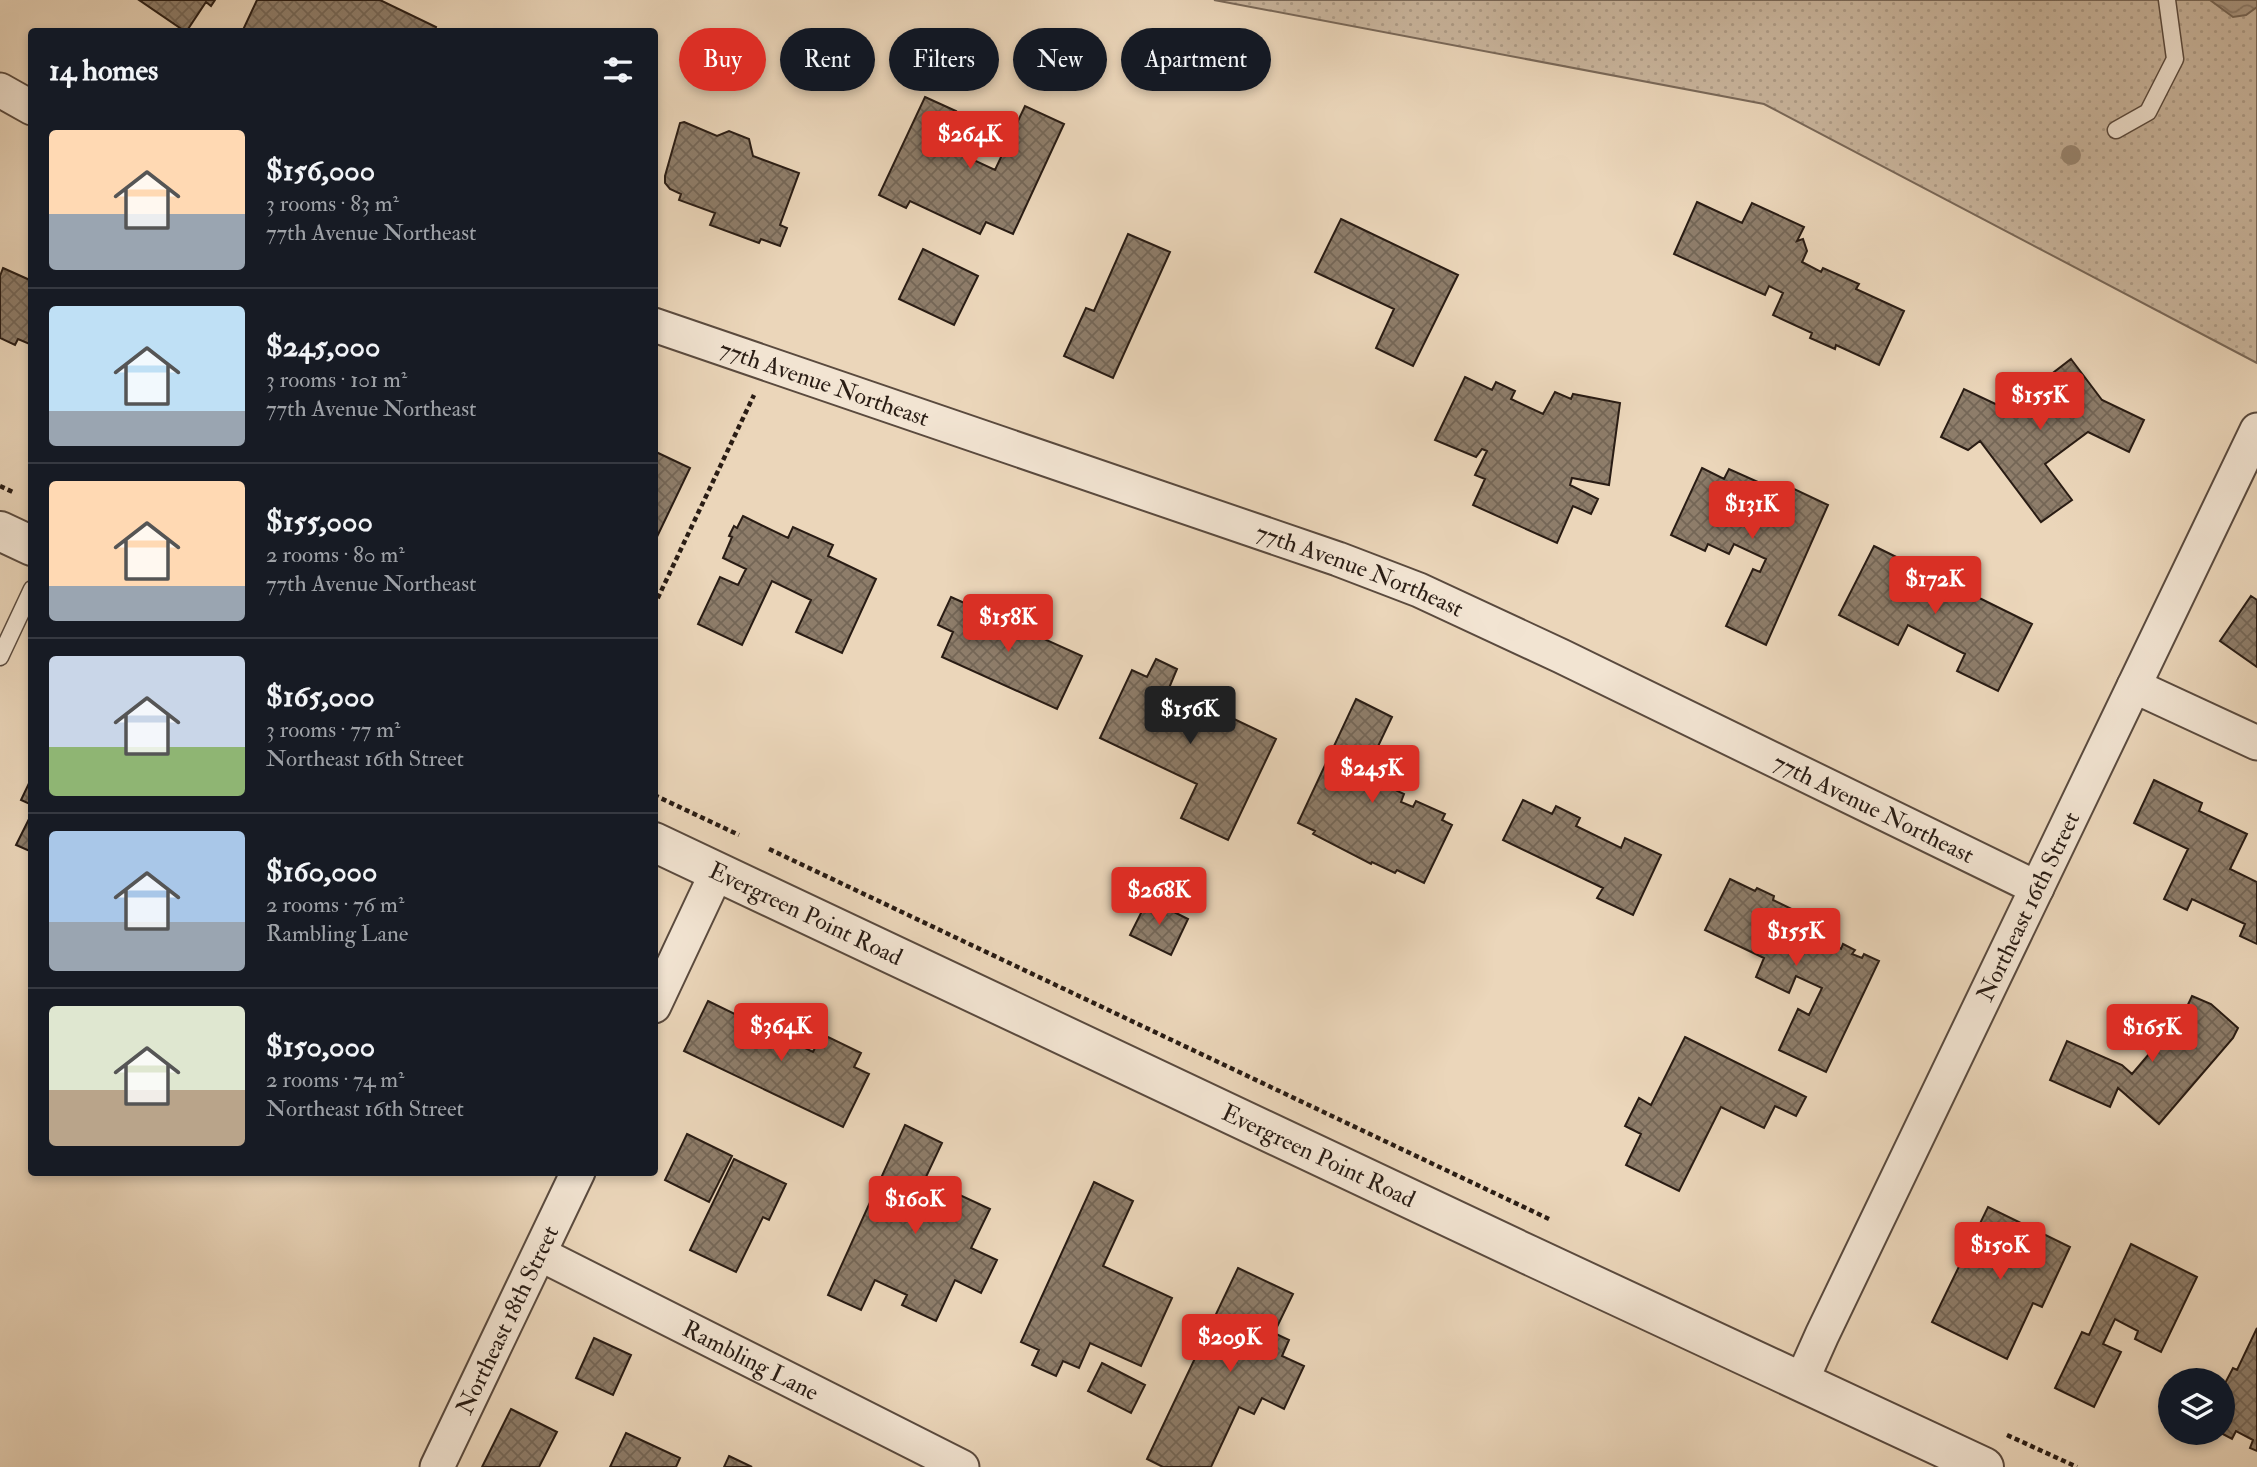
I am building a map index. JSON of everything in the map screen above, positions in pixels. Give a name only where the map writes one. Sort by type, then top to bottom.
[{"type":"street","points":[[0,90],[28,106]]},
{"type":"street","name":"77th Avenue Northeast","points":[[658,326],[1407,585],[1574,662],[2037,888]]},
{"type":"street","name":"Northeast 16th Street","points":[[1801,1382],[2257,430]]},
{"type":"street","points":[[0,531],[28,544]]},
{"type":"street","points":[[2134,686],[2257,743]]},
{"type":"street","name":"Evergreen Point Road","points":[[658,844],[1984,1467]]},
{"type":"street","points":[[658,997],[717,872]]},
{"type":"street","name":"Northeast 18th Street","points":[[437,1467],[576,1176]]},
{"type":"street","name":"Rambling Lane","points":[[540,1254],[962,1467]]},
{"type":"lane","points":[[2116,130],[2148,113],[2175,59],[2167,0]]},
{"type":"lane","points":[[0,657],[28,598]]},
{"type":"path","points":[[658,598],[769,364]]},
{"type":"path","points":[[658,797],[740,835]]},
{"type":"path","points":[[769,849],[1552,1220]]},
{"type":"path","points":[[2003,1433],[2077,1467]]},
{"type":"shaded area","points":[[1214,0],[2257,0],[2257,363],[1764,104]]},
{"type":"water","points":[[2210,0],[2257,0],[2257,7],[2246,15],[2233,17]]},
{"type":"building","points":[[139,0],[215,0],[211,6],[206,2],[189,28],[180,28]]},
{"type":"building","points":[[257,0],[380,0],[436,27],[436,28],[244,28]]},
{"type":"building","points":[[925,97],[956,111],[941,145],[995,170],[1025,106],[1064,124],[1013,234],[986,222],[980,234],[910,201],[906,208],[879,195]]},
{"type":"building","points":[[684,122],[717,136],[729,131],[749,139],[753,156],[799,173],[780,225],[787,228],[780,246],[761,239],[759,243],[710,225],[715,213],[679,200],[681,194],[670,189],[665,183],[680,123]]},
{"type":"building","points":[[1697,202],[1742,223],[1752,203],[1804,227],[1797,241],[1803,239],[1807,251],[1802,262],[1821,272],[1823,268],[1859,284],[1856,289],[1904,311],[1879,365],[1836,345],[1835,349],[1810,338],[1812,333],[1773,315],[1783,293],[1769,286],[1765,295],[1674,254]]},
{"type":"building","points":[[1341,219],[1458,275],[1413,366],[1376,348],[1394,309],[1315,272]]},
{"type":"building","points":[[1128,234],[1170,252],[1113,378],[1064,356],[1086,308],[1094,311]]},
{"type":"building","points":[[923,249],[978,276],[954,325],[899,299]]},
{"type":"building","points":[[3,268],[28,279],[28,343],[18,339],[15,345],[0,338],[0,276]]},
{"type":"building","points":[[2071,359],[2102,400],[2144,420],[2129,452],[2088,432],[2045,464],[2072,500],[2041,522],[1980,441],[1968,450],[1941,437],[1964,389],[2006,409]]},
{"type":"building","points":[[1465,377],[1492,390],[1496,382],[1515,391],[1511,399],[1543,414],[1555,392],[1571,399],[1573,394],[1620,403],[1609,485],[1572,478],[1570,485],[1598,499],[1591,514],[1573,506],[1557,543],[1473,505],[1485,479],[1475,475],[1487,451],[1482,449],[1476,457],[1435,440]]},
{"type":"building","points":[[658,453],[690,468],[658,535]]},
{"type":"building","points":[[1702,468],[1724,479],[1729,469],[1758,482],[1751,496],[1780,509],[1790,487],[1828,505],[1766,645],[1726,626],[1753,569],[1760,572],[1766,559],[1734,544],[1729,554],[1708,544],[1705,551],[1671,535]]},
{"type":"building","points":[[743,516],[788,538],[793,527],[833,545],[828,556],[876,579],[842,653],[796,632],[811,600],[772,581],[742,645],[698,624],[720,577],[738,585],[746,569],[723,558],[732,537],[729,536]]},
{"type":"building","points":[[1874,546],[2032,624],[1998,691],[1957,671],[1965,654],[1908,625],[1898,645],[1839,615]]},
{"type":"building","points":[[2251,596],[2257,600],[2257,667],[2220,641]]},
{"type":"building","points":[[951,597],[1082,656],[1057,709],[942,657],[953,632],[938,625]]},
{"type":"building","points":[[1156,659],[1177,669],[1169,688],[1276,739],[1228,840],[1181,818],[1197,784],[1100,738],[1132,670],[1147,677]]},
{"type":"building","points":[[1356,699],[1392,717],[1361,782],[1371,786],[1374,780],[1404,794],[1401,802],[1413,807],[1416,801],[1445,814],[1442,820],[1452,825],[1424,883],[1397,870],[1395,873],[1372,862],[1371,864],[1313,834],[1315,831],[1298,823]]},
{"type":"building","points":[[2154,780],[2202,803],[2199,811],[2247,834],[2230,869],[2257,882],[2257,944],[2240,936],[2245,924],[2192,899],[2187,910],[2164,899],[2188,849],[2134,823]]},
{"type":"building","points":[[28,785],[28,803],[21,800]]},
{"type":"building","points":[[1523,800],[1552,814],[1556,806],[1580,818],[1576,826],[1621,848],[1625,838],[1661,855],[1633,915],[1597,898],[1603,888],[1503,840]]},
{"type":"building","points":[[28,821],[28,850],[16,845]]},
{"type":"building","points":[[1730,879],[1755,891],[1757,888],[1774,896],[1773,900],[1808,917],[1802,930],[1841,949],[1843,944],[1855,950],[1852,954],[1862,958],[1864,954],[1879,961],[1826,1072],[1779,1050],[1798,1009],[1809,1015],[1822,988],[1796,976],[1789,993],[1756,977],[1764,958],[1705,930]]},
{"type":"building","points":[[1148,899],[1188,919],[1171,955],[1130,935]]},
{"type":"building","points":[[2192,996],[2211,1004],[2238,1028],[2233,1038],[2159,1124],[2118,1088],[2110,1107],[2050,1080],[2067,1041],[2122,1065],[2132,1074],[2184,1013]]},
{"type":"building","points":[[708,1001],[813,1052],[822,1034],[861,1053],[854,1067],[869,1074],[843,1127],[684,1051]]},
{"type":"building","points":[[1685,1037],[1806,1097],[1796,1116],[1775,1106],[1764,1128],[1721,1107],[1679,1191],[1626,1165],[1641,1134],[1625,1126],[1639,1098],[1651,1105]]},
{"type":"building","points":[[905,1125],[942,1143],[925,1179],[990,1209],[971,1248],[997,1260],[981,1293],[955,1280],[936,1321],[902,1305],[907,1295],[875,1280],[861,1310],[828,1295]]},
{"type":"building","points":[[687,1134],[732,1156],[709,1202],[665,1180]]},
{"type":"building","points":[[734,1159],[786,1184],[769,1220],[763,1217],[736,1272],[690,1250]]},
{"type":"building","points":[[1094,1182],[1133,1201],[1103,1266],[1172,1298],[1141,1366],[1090,1343],[1079,1368],[1063,1361],[1056,1376],[1032,1365],[1039,1350],[1021,1342]]},
{"type":"building","points":[[1988,1207],[2070,1247],[2042,1307],[2033,1303],[2007,1359],[1932,1322]]},
{"type":"building","points":[[2131,1244],[2197,1277],[2161,1352],[2135,1339],[2138,1331],[2115,1319],[2103,1344],[2121,1352],[2094,1407],[2055,1388],[2082,1332],[2089,1335]]},
{"type":"building","points":[[1238,1268],[1293,1294],[1274,1333],[1289,1340],[1282,1356],[1304,1366],[1284,1409],[1262,1398],[1254,1414],[1239,1407],[1211,1467],[1163,1467],[1147,1459]]},
{"type":"building","points":[[2257,1328],[2257,1451],[2250,1448],[2253,1440],[2236,1431],[2235,1433],[2235,1369],[2237,1370]]},
{"type":"building","points":[[594,1338],[631,1355],[613,1395],[576,1378]]},
{"type":"building","points":[[1102,1363],[1145,1385],[1131,1413],[1088,1391]]},
{"type":"building","points":[[511,1409],[557,1432],[539,1467],[482,1467]]},
{"type":"building","points":[[626,1433],[680,1458],[676,1467],[610,1467]]},
{"type":"building","points":[[729,1456],[752,1467],[724,1467]]}]
